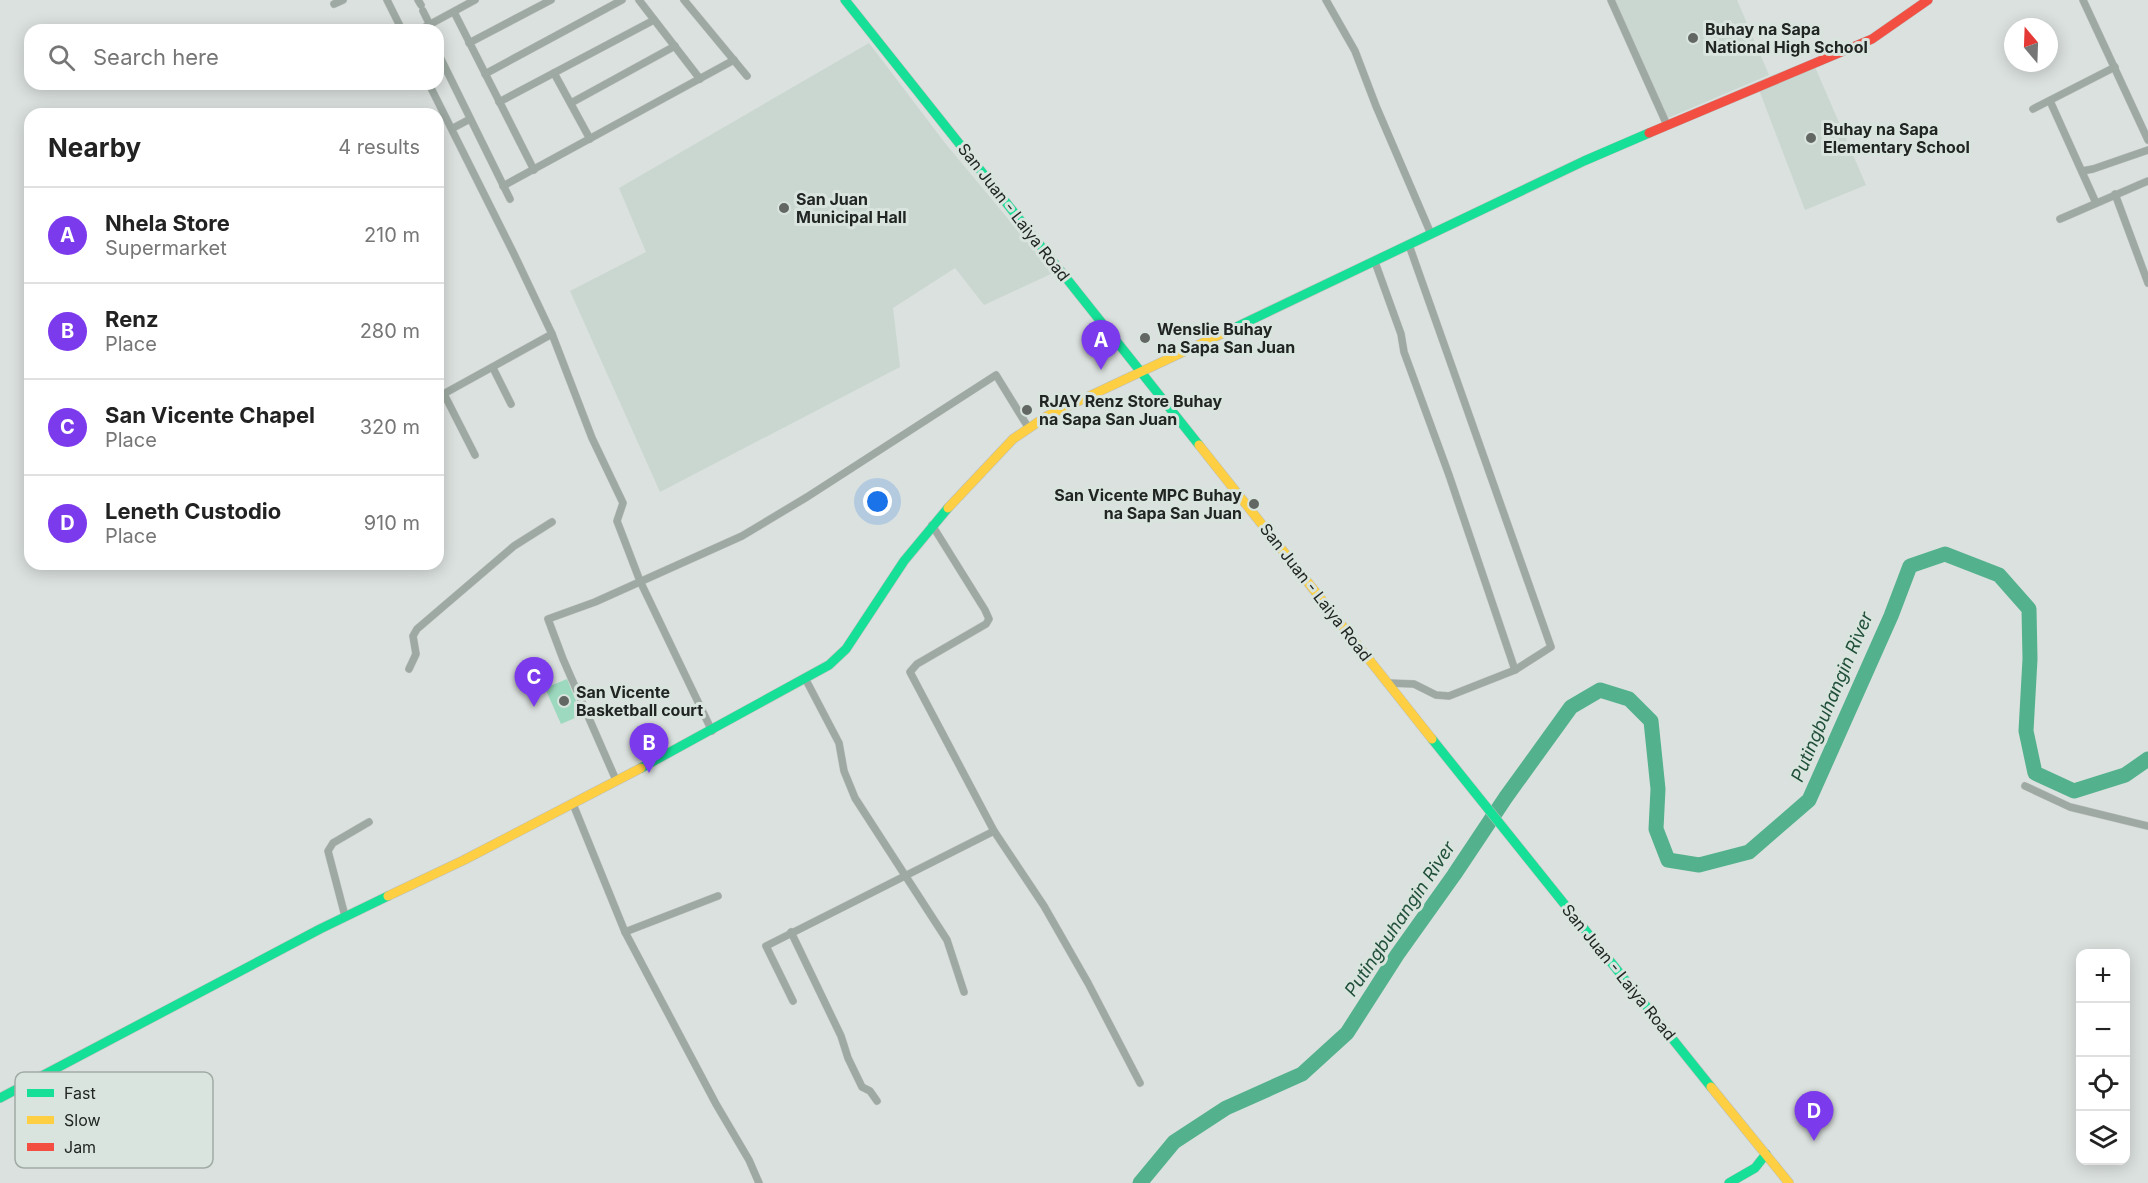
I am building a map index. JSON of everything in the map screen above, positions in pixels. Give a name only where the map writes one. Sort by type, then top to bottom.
[{"type":"street","points":[[334,4],[343,0]]},
{"type":"street","points":[[387,0],[399,24]]},
{"type":"street","points":[[434,24],[475,0]]},
{"type":"street","points":[[469,43],[551,0]]},
{"type":"street","points":[[485,74],[622,0]]},
{"type":"street","points":[[639,0],[700,79]]},
{"type":"street","points":[[684,0],[747,76]]},
{"type":"street","name":"San Juan - Laiya Road","points":[[845,0],[1629,987],[1789,1183]]},
{"type":"street","points":[[1326,0],[1355,51],[1431,234]]},
{"type":"street","points":[[1611,0],[1667,125]]},
{"type":"street","points":[[49,1072],[345,916],[464,860],[573,804],[806,680],[829,665],[846,649],[904,561],[932,525],[999,453],[1028,427],[1047,416],[1584,161],[1872,39],[1928,0]]},
{"type":"street","points":[[2082,0],[2148,140]]},
{"type":"street","points":[[421,6],[427,24]]},
{"type":"street","points":[[454,12],[534,170]]},
{"type":"street","points":[[500,102],[654,20]]},
{"type":"street","points":[[571,103],[675,46]]},
{"type":"street","points":[[503,186],[734,60]]},
{"type":"street","points":[[444,65],[510,200]]},
{"type":"street","points":[[2032,109],[2115,67]]},
{"type":"street","points":[[554,73],[590,139]]},
{"type":"street","points":[[432,90],[441,108]]},
{"type":"street","points":[[2049,101],[2096,203]]},
{"type":"street","points":[[444,114],[552,334],[592,438],[623,503],[617,521],[640,581],[712,731]]},
{"type":"street","points":[[455,127],[470,119]]},
{"type":"street","points":[[2082,171],[2093,170],[2148,150]]},
{"type":"street","points":[[2060,219],[2148,181]]},
{"type":"street","points":[[2115,194],[2148,283]]},
{"type":"street","points":[[1388,683],[1414,684],[1436,695],[1449,696],[1515,670],[1551,647],[1409,245]]},
{"type":"street","points":[[1375,262],[1515,670]]},
{"type":"street","points":[[444,393],[552,334]]},
{"type":"street","points":[[493,368],[511,404]]},
{"type":"street","points":[[616,780],[548,619],[595,602],[742,536],[807,497],[996,375],[1028,427]]},
{"type":"street","points":[[444,400],[475,455]]},
{"type":"street","points":[[409,669],[416,654],[413,636],[417,629],[514,546],[552,522]]},
{"type":"street","points":[[932,525],[989,619],[986,624],[917,664],[910,672],[994,831],[1044,906],[1088,983],[1140,1083]]},
{"type":"street","points":[[806,680],[839,743],[843,771],[855,798],[947,940],[964,992]]},
{"type":"street","points":[[2025,786],[2070,807],[2148,826]]},
{"type":"street","points":[[573,804],[625,932],[716,1104],[749,1160],[759,1183]]},
{"type":"street","points":[[345,916],[328,851],[333,843],[369,822]]},
{"type":"street","points":[[793,1000],[766,945],[994,831]]},
{"type":"street","points":[[625,932],[718,896]]},
{"type":"street","points":[[791,932],[841,1036],[848,1058],[862,1087],[870,1091],[877,1101]]},
{"type":"street","points":[[0,1098],[15,1090]]},
{"type":"street","points":[[1729,1183],[1755,1168],[1766,1154]]},
{"type":"shaded area","name":"Buhay na Sapa National High School","points":[[1615,0],[1737,0],[1769,75],[1668,118]]},
{"type":"shaded area","points":[[869,43],[945,143],[1053,273],[984,305],[955,268],[893,308],[900,367],[660,492],[570,291],[646,252],[619,188]]},
{"type":"shaded area","name":"Buhay na Sapa Elementary School","points":[[1815,67],[1866,185],[1805,210],[1759,90]]},
{"type":"green space","name":"San Vicente Basketball court","points":[[567,679],[582,715],[561,724],[545,688]]},
{"type":"waterway","name":"Putingbuhangin River","points":[[1140,1183],[1174,1142],[1226,1108],[1302,1074],[1347,1033],[1397,955],[1571,707],[1600,690],[1629,699],[1651,721],[1658,789],[1656,829],[1668,860],[1699,865],[1749,852],[1809,800],[1891,616],[1910,566],[1945,554],[1999,575],[2029,609],[2030,659],[2026,731],[2035,773],[2074,791],[2125,775],[2148,759]]},
{"type":"traffic: fast","points":[[845,0],[1199,445]]},
{"type":"traffic: fast","points":[[1232,329],[1584,161],[1649,133]]},
{"type":"traffic: fast","points":[[641,768],[829,665],[846,649],[904,561],[948,508]]},
{"type":"traffic: fast","points":[[1432,739],[1711,1087]]},
{"type":"traffic: fast","points":[[49,1072],[320,929],[388,896]]},
{"type":"traffic: fast","points":[[0,1098],[15,1090]]},
{"type":"traffic: fast","points":[[1729,1183],[1755,1168],[1766,1154]]},
{"type":"traffic: slow","points":[[948,508],[1013,439],[1047,416],[1232,329]]},
{"type":"traffic: slow","points":[[1199,445],[1432,739]]},
{"type":"traffic: slow","points":[[388,896],[464,860],[641,768]]},
{"type":"traffic: slow","points":[[1711,1087],[1789,1183]]},
{"type":"traffic: jam","points":[[1649,133],[1872,39],[1928,0]]},
{"type":"place","name":"Buhay na Sapa National High School","points":[[1693,38]]},
{"type":"place","name":"Buhay na Sapa Elementary School","points":[[1811,138]]},
{"type":"place","name":"San Juan Municipal Hall","points":[[784,208]]},
{"type":"place","name":"Wenslie Buhay na Sapa San Juan","points":[[1145,338]]},
{"type":"place","name":"Nhela Store","points":[[1101,370]]},
{"type":"place","name":"RJAY Renz Store Buhay na Sapa San Juan","points":[[1027,410]]},
{"type":"place","name":"San Vicente MPC Buhay na Sapa San Juan","points":[[1254,504]]},
{"type":"place","name":"San Vicente Basketball court","points":[[564,701]]},
{"type":"place","name":"San Vicente Chapel","points":[[534,707]]},
{"type":"place","name":"Renz","points":[[649,773]]},
{"type":"place","name":"Leneth Custodio","points":[[1814,1141]]}]
